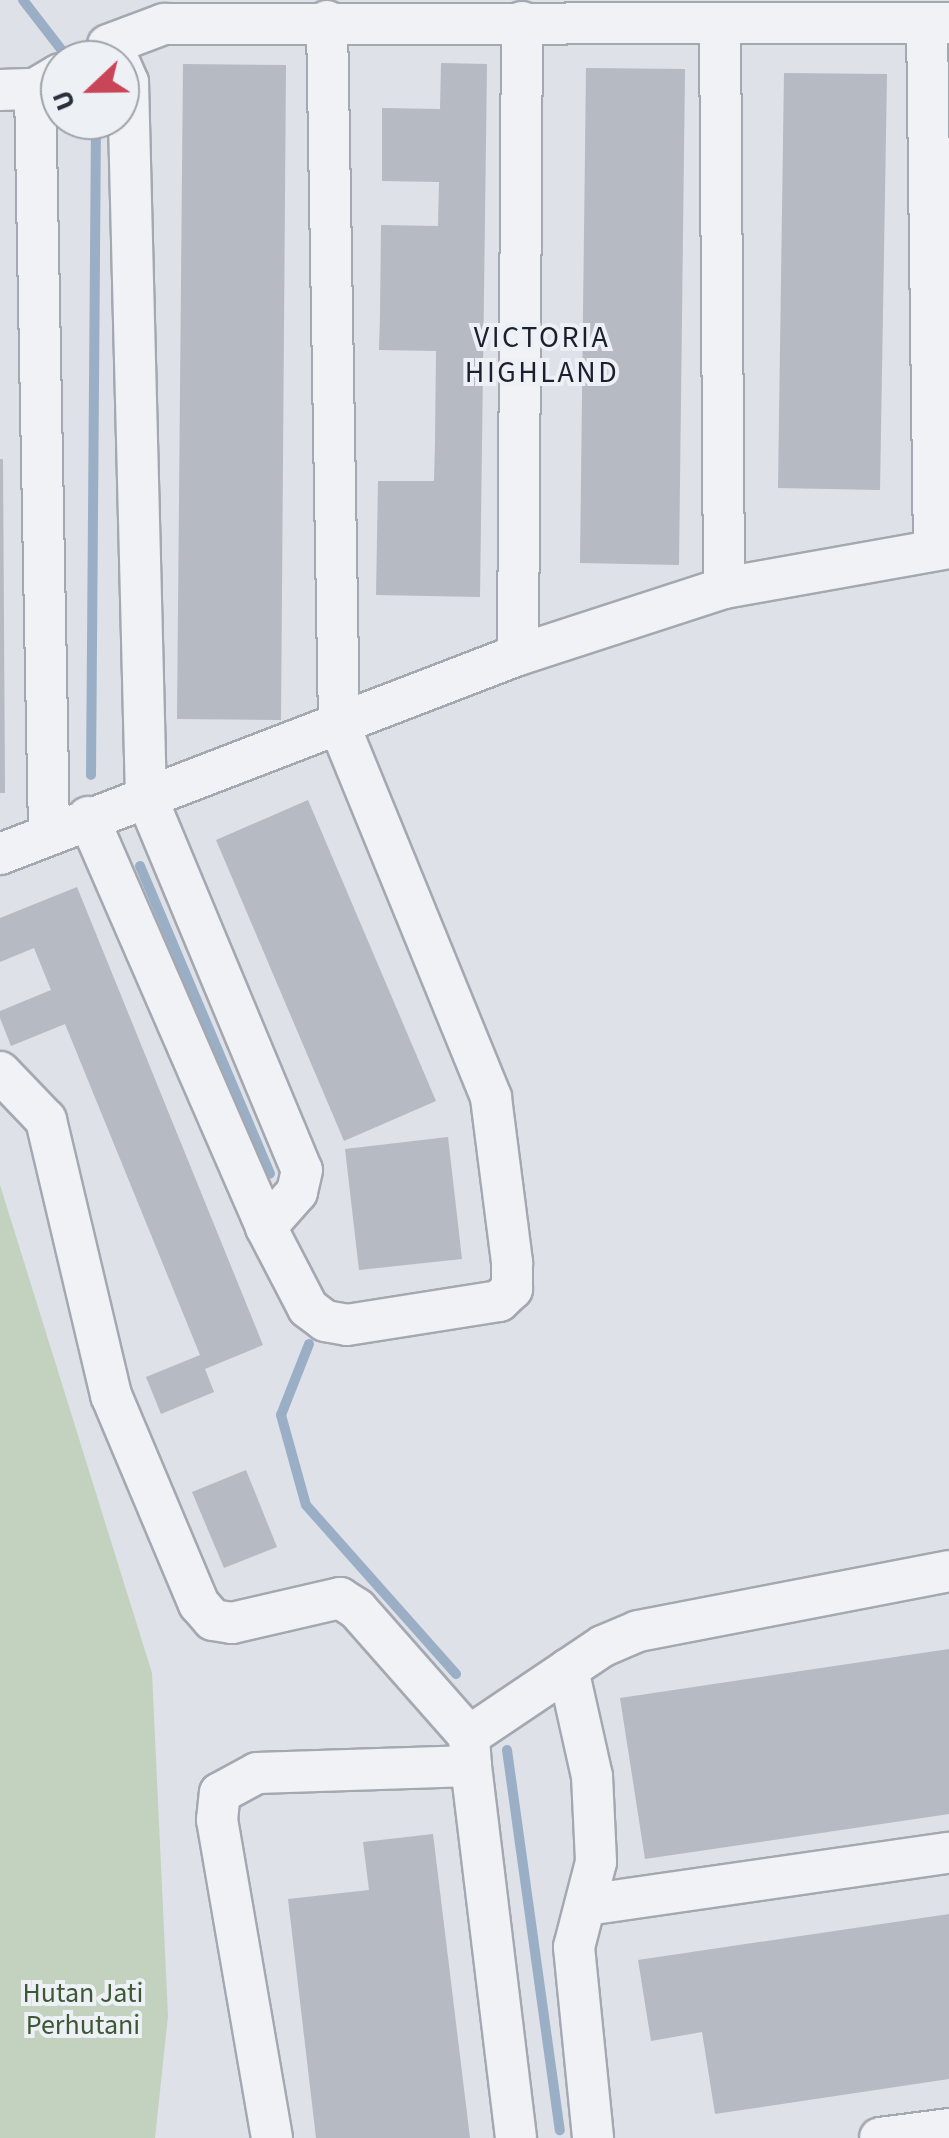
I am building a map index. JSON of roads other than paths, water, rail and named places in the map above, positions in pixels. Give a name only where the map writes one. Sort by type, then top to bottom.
[{"type":"street","points":[[88,818],[266,1227],[308,1308],[325,1322],[347,1325],[499,1300],[512,1289],[491,1097],[339,724],[328,21]]},
{"type":"street","points":[[518,655],[522,22]]},
{"type":"street","points":[[720,22],[724,588]]},
{"type":"street","points":[[0,854],[48,832],[518,655],[724,588],[942,549],[938,23],[164,24],[136,40]]},
{"type":"street","points":[[32,84],[48,832]]},
{"type":"street","points":[[129,140],[146,796],[298,1157],[296,1192],[266,1227]]},
{"type":"street","points":[[0,1072],[46,1120],[112,1395],[200,1604],[212,1620],[232,1623],[340,1598],[357,1609],[470,1751],[516,2138]]},
{"type":"street","points":[[272,2138],[217,1820],[220,1793],[257,1773],[470,1751],[568,1669],[603,1646],[668,1620],[949,1572]]},
{"type":"street","points":[[568,1669],[592,1776],[596,1862],[574,1965],[594,2138]]},
{"type":"street","points":[[586,1905],[949,1853]]},
{"type":"street","points":[[880,2138],[949,2128]]},
{"type":"waterway","points":[[23,0],[54,40]]},
{"type":"waterway","points":[[91,775],[96,140]]},
{"type":"waterway","points":[[140,866],[270,1174]]},
{"type":"waterway","points":[[309,1344],[281,1415],[306,1505],[456,1674]]},
{"type":"waterway","points":[[507,1750],[560,2130]]},
{"type":"district","name":"VICTORIA HIGHLAND","points":[[542,355]]},
{"type":"park label","name":"Hutan Jati Perhutani","points":[[83,2009]]}]
